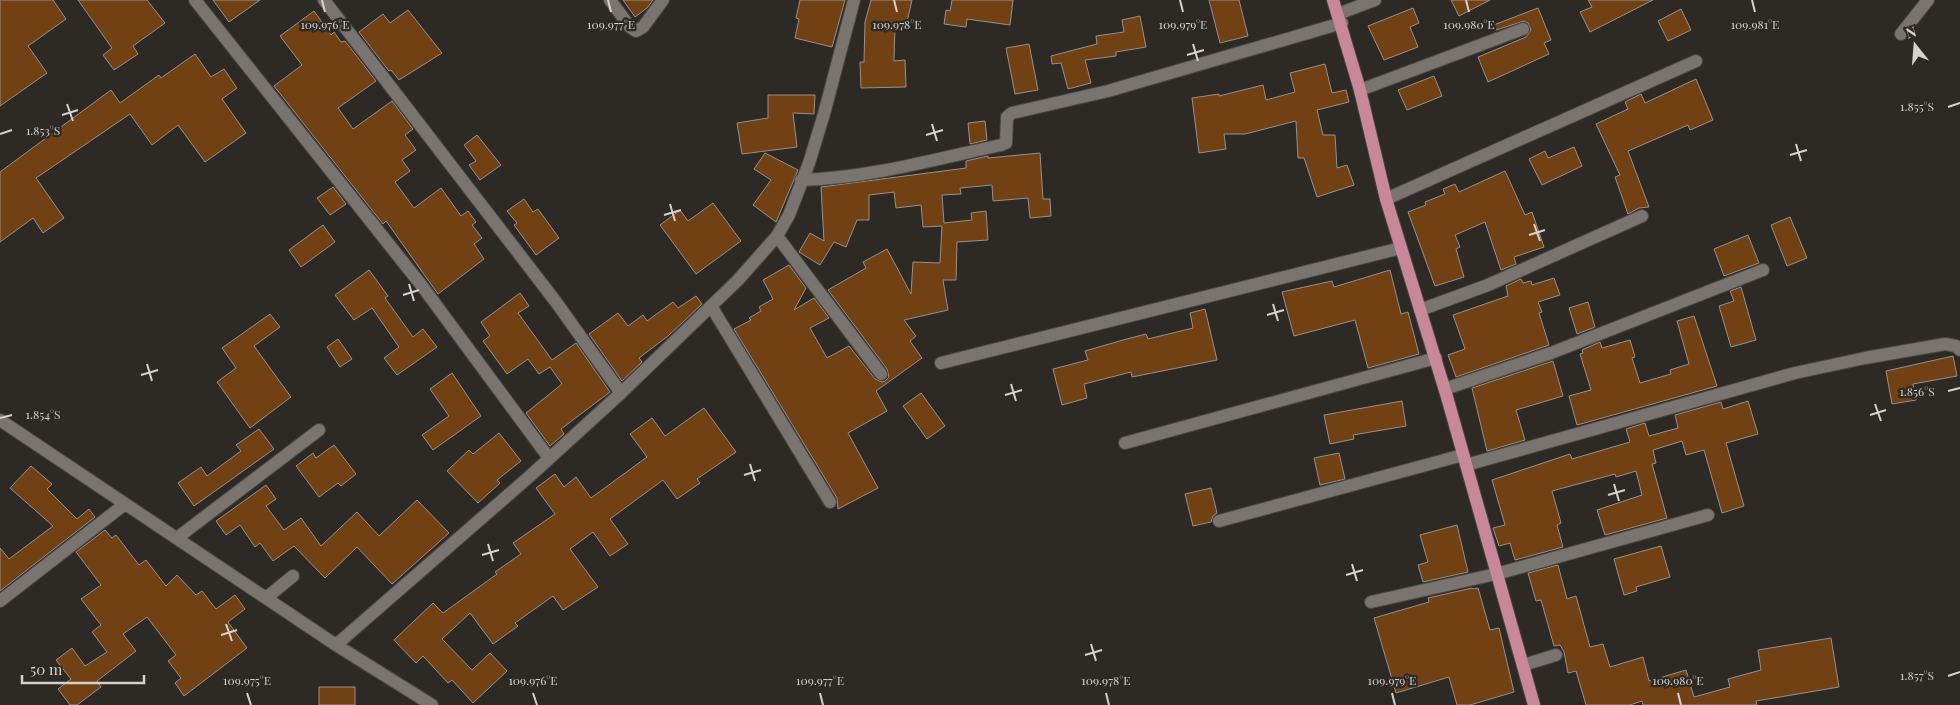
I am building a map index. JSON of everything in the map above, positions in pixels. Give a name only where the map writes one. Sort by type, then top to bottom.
[{"type":"main road","points":[[1334,0],[1360,90],[1386,199],[1436,358],[1534,705]]},
{"type":"street","points":[[195,0],[463,340],[549,458]]},
{"type":"street","points":[[324,0],[556,302],[621,393]]},
{"type":"street","points":[[610,0],[630,27],[636,31],[643,27],[663,0]]},
{"type":"street","points":[[336,645],[621,393],[738,280],[777,236],[789,215],[824,114],[854,0]]},
{"type":"street","points":[[802,180],[824,180],[1001,146],[1006,143],[1007,117],[1012,113],[1108,92],[1340,18],[1375,0]]},
{"type":"street","points":[[1901,34],[1928,0]]},
{"type":"street","points":[[1360,90],[1522,29]]},
{"type":"street","points":[[1386,199],[1696,61]]},
{"type":"street","points":[[1420,310],[1496,282],[1642,216]]},
{"type":"street","points":[[777,236],[881,374]]},
{"type":"street","points":[[941,362],[1401,248]]},
{"type":"street","points":[[1445,389],[1551,353],[1763,270]]},
{"type":"street","points":[[711,306],[830,502]]},
{"type":"street","points":[[1219,521],[1465,460],[1795,373],[1945,344],[1956,346],[1960,350]]},
{"type":"street","points":[[1125,442],[1436,358]]},
{"type":"street","points":[[0,420],[336,645],[432,705]]},
{"type":"street","points":[[177,538],[319,430]]},
{"type":"street","points":[[0,601],[125,504]]},
{"type":"street","points":[[1371,602],[1496,574],[1708,516]]},
{"type":"street","points":[[266,598],[293,576]]},
{"type":"street","points":[[1523,665],[1556,655]]},
{"type":"building","points":[[0,0],[53,0],[66,19],[28,46],[47,73],[0,106]]},
{"type":"building","points":[[78,0],[147,0],[165,23],[133,46],[138,54],[114,70],[103,55],[112,48]]},
{"type":"building","points":[[213,0],[260,0],[229,22]]},
{"type":"building","points":[[623,0],[653,0],[647,8],[635,17]]},
{"type":"building","points":[[800,0],[845,0],[832,47],[795,38],[799,19],[796,18]]},
{"type":"building","points":[[871,0],[912,0],[906,26],[895,23],[894,61],[905,60],[906,87],[861,88],[860,62],[864,62],[865,22]]},
{"type":"building","points":[[952,0],[1013,0],[1010,25],[967,19],[966,27],[944,24],[946,10],[950,11]]},
{"type":"building","points":[[1209,0],[1239,0],[1248,36],[1220,43]]},
{"type":"building","points":[[1451,0],[1490,0],[1459,16]]},
{"type":"building","points":[[1588,0],[1653,0],[1590,32],[1580,12],[1592,7]]},
{"type":"building","points":[[1413,8],[1419,23],[1410,27],[1418,47],[1384,60],[1368,26]]},
{"type":"building","points":[[1538,8],[1551,40],[1544,43],[1549,54],[1488,82],[1478,57],[1526,37],[1531,30],[1528,23],[1524,21],[1493,31],[1491,26]]},
{"type":"building","points":[[1681,9],[1691,30],[1668,41],[1658,21]]},
{"type":"building","points":[[408,10],[442,53],[399,80],[391,70],[389,71],[359,32],[383,14],[390,23]]},
{"type":"building","points":[[314,11],[331,35],[334,32],[341,42],[345,41],[376,81],[338,108],[353,129],[392,101],[413,129],[405,135],[416,150],[402,160],[410,171],[395,182],[414,208],[441,188],[461,216],[468,211],[476,222],[472,225],[482,238],[474,244],[484,259],[438,294],[386,221],[383,224],[274,86],[302,65],[280,36]]},
{"type":"building","points":[[1140,16],[1146,47],[1116,52],[1116,56],[1085,60],[1091,83],[1068,89],[1061,63],[1052,64],[1051,56],[1097,44],[1096,36],[1124,32],[1122,20]]},
{"type":"building","points":[[1029,44],[1038,90],[1015,94],[1006,48]]},
{"type":"building","points":[[195,54],[211,77],[224,69],[237,88],[222,99],[246,133],[205,162],[178,125],[152,145],[130,114],[36,178],[64,218],[43,233],[33,218],[0,242],[0,172],[111,90],[120,103],[159,75],[161,78]]},
{"type":"building","points":[[1325,64],[1332,93],[1346,90],[1349,102],[1317,110],[1323,135],[1335,135],[1337,168],[1347,165],[1354,185],[1317,197],[1304,158],[1298,158],[1296,121],[1245,134],[1224,134],[1226,149],[1199,153],[1192,98],[1219,94],[1219,96],[1263,85],[1266,100],[1295,92],[1290,73]]},
{"type":"building","points":[[1434,76],[1442,96],[1407,110],[1398,90]]},
{"type":"building","points":[[1696,79],[1713,120],[1690,130],[1688,125],[1628,151],[1649,207],[1639,208],[1628,214],[1615,177],[1620,175],[1596,124],[1628,109],[1625,102],[1641,94],[1645,103]]},
{"type":"building","points":[[768,95],[815,95],[814,114],[793,113],[797,147],[742,154],[737,123],[768,118]]},
{"type":"building","points":[[985,121],[987,140],[970,144],[968,123]]},
{"type":"building","points":[[477,135],[501,165],[480,180],[469,165],[476,161],[464,145]]},
{"type":"building","points":[[1574,147],[1582,166],[1542,185],[1529,159],[1545,151],[1548,158]]},
{"type":"building","points":[[765,153],[798,170],[776,222],[753,205],[771,180],[754,169]]},
{"type":"building","points":[[1040,153],[1043,199],[1050,199],[1051,216],[1030,218],[1028,198],[993,201],[992,185],[960,188],[961,194],[942,195],[944,223],[972,220],[971,213],[986,211],[988,240],[957,242],[956,280],[943,280],[948,310],[904,320],[916,336],[910,341],[922,358],[876,391],[887,411],[848,433],[878,488],[838,509],[837,498],[734,329],[751,320],[749,318],[761,311],[759,307],[773,299],[763,280],[789,265],[806,288],[794,310],[814,298],[829,318],[810,328],[827,358],[849,346],[875,379],[882,382],[885,381],[889,377],[887,369],[828,290],[866,268],[863,262],[887,249],[911,294],[913,262],[940,263],[942,226],[923,227],[921,205],[896,208],[894,192],[869,195],[869,220],[857,220],[846,247],[834,242],[820,265],[799,252],[810,233],[824,241],[821,187],[966,168],[966,161],[988,156],[988,158]]},
{"type":"building","points":[[1505,171],[1525,215],[1532,212],[1544,247],[1514,257],[1516,264],[1501,270],[1485,222],[1455,235],[1460,247],[1456,249],[1464,277],[1435,286],[1408,212],[1426,205],[1425,202],[1445,194],[1443,189],[1455,184],[1459,192]]},
{"type":"building","points":[[333,187],[346,204],[330,215],[317,198]]},
{"type":"building","points":[[524,199],[533,212],[538,209],[559,238],[536,255],[514,225],[517,223],[507,211]]},
{"type":"building","points":[[713,203],[741,241],[696,274],[660,225],[680,210],[688,221]]},
{"type":"building","points":[[1790,217],[1807,258],[1787,266],[1771,225]]},
{"type":"building","points":[[323,225],[335,242],[301,267],[289,250]]},
{"type":"building","points":[[1748,235],[1759,263],[1724,276],[1714,249]]},
{"type":"building","points":[[369,270],[388,296],[385,298],[413,337],[423,329],[437,347],[397,375],[384,358],[399,347],[372,308],[354,320],[335,295]]},
{"type":"building","points":[[1390,270],[1401,314],[1408,312],[1419,354],[1368,368],[1355,320],[1294,336],[1282,292],[1332,281],[1334,287]]},
{"type":"building","points":[[1554,278],[1560,295],[1538,302],[1542,312],[1539,313],[1549,345],[1456,377],[1448,355],[1465,349],[1453,315],[1508,296],[1506,286],[1521,279],[1523,283],[1531,281],[1532,285]]},
{"type":"building","points":[[1741,287],[1756,340],[1731,347],[1719,306],[1734,301],[1730,291]]},
{"type":"building","points":[[520,293],[529,306],[518,313],[552,360],[576,343],[610,392],[561,429],[564,434],[550,446],[526,413],[562,384],[550,367],[539,374],[528,359],[507,374],[483,341],[490,336],[481,322]]},
{"type":"building","points":[[696,296],[702,304],[668,336],[639,358],[642,362],[622,381],[589,334],[618,313],[628,326],[643,315],[647,321],[673,302],[678,308]]},
{"type":"building","points":[[1588,302],[1595,327],[1577,334],[1569,308]]},
{"type":"building","points":[[1205,309],[1217,360],[1132,377],[1131,372],[1084,384],[1087,398],[1062,405],[1053,369],[1088,360],[1085,351],[1146,334],[1148,339],[1193,328],[1190,313]]},
{"type":"building","points":[[270,314],[280,327],[254,346],[291,397],[250,428],[217,382],[236,368],[222,348]]},
{"type":"building","points":[[1694,316],[1717,386],[1577,425],[1569,396],[1591,390],[1580,354],[1583,353],[1582,350],[1600,342],[1602,348],[1630,340],[1635,357],[1632,358],[1640,383],[1671,374],[1670,370],[1689,364],[1677,321]]},
{"type":"building","points":[[338,339],[352,359],[340,367],[327,347]]},
{"type":"building","points":[[1953,356],[1957,376],[1913,384],[1916,400],[1892,404],[1886,371]]},
{"type":"building","points":[[1553,361],[1563,396],[1516,410],[1525,440],[1487,451],[1472,388]]},
{"type":"building","points":[[452,373],[481,416],[433,450],[422,435],[449,416],[430,389]]},
{"type":"building","points":[[921,393],[945,426],[927,439],[903,406]]},
{"type":"building","points":[[1402,401],[1406,426],[1353,435],[1354,439],[1330,444],[1324,415]]},
{"type":"building","points":[[1748,401],[1758,434],[1726,443],[1744,506],[1722,513],[1704,450],[1686,455],[1682,441],[1653,450],[1656,463],[1652,464],[1667,518],[1605,535],[1597,510],[1642,495],[1636,471],[1616,477],[1615,474],[1552,491],[1561,523],[1557,525],[1563,547],[1515,560],[1510,543],[1499,546],[1493,528],[1505,525],[1492,480],[1570,454],[1572,459],[1630,442],[1626,429],[1645,423],[1649,436],[1678,428],[1675,415],[1721,402],[1723,409]]},
{"type":"building","points":[[704,408],[736,452],[697,479],[700,483],[677,499],[663,480],[610,519],[628,544],[610,556],[593,532],[570,549],[598,587],[563,610],[553,596],[515,623],[518,626],[493,644],[470,613],[442,639],[472,670],[490,653],[507,671],[473,703],[452,680],[448,683],[423,656],[416,663],[394,640],[433,603],[443,613],[521,554],[513,543],[555,514],[536,488],[555,474],[564,487],[576,477],[591,498],[647,457],[630,434],[652,418],[665,436]]},
{"type":"building","points":[[259,429],[274,449],[194,506],[178,483],[201,467],[207,476],[241,451],[236,445]]},
{"type":"building","points":[[499,433],[521,461],[497,480],[500,483],[478,503],[447,471],[469,450],[473,454]]},
{"type":"building","points":[[334,445],[356,474],[341,486],[338,483],[319,497],[296,466],[313,453],[316,458]]},
{"type":"building","points":[[1339,453],[1345,479],[1320,485],[1314,458]]},
{"type":"building","points":[[31,466],[52,484],[47,489],[77,519],[89,509],[95,517],[0,591],[0,548],[9,559],[53,526],[10,488]]},
{"type":"building","points":[[266,485],[276,499],[266,506],[284,530],[301,518],[321,546],[357,512],[379,536],[417,500],[449,533],[392,584],[357,547],[325,578],[294,546],[273,561],[260,543],[255,547],[240,525],[226,535],[216,521]]},
{"type":"building","points":[[1211,488],[1217,513],[1213,516],[1211,522],[1193,526],[1185,494]]},
{"type":"building","points":[[1457,525],[1468,572],[1423,582],[1418,565],[1428,562],[1420,535]]},
{"type":"building","points":[[105,530],[112,538],[116,535],[139,565],[146,560],[166,586],[177,575],[196,595],[202,591],[216,609],[235,595],[245,609],[228,622],[247,648],[184,696],[175,683],[181,678],[168,661],[176,655],[147,617],[123,634],[136,651],[97,681],[101,687],[77,705],[70,705],[58,689],[71,679],[56,660],[72,648],[85,666],[107,652],[92,632],[101,625],[81,599],[101,585],[76,552]]},
{"type":"building","points":[[1661,546],[1670,577],[1636,587],[1637,591],[1624,595],[1614,559]]},
{"type":"building","points":[[1558,565],[1567,599],[1576,596],[1590,647],[1603,644],[1610,667],[1643,657],[1649,681],[1686,670],[1694,697],[1730,687],[1728,679],[1761,670],[1758,650],[1831,638],[1839,687],[1756,701],[1757,705],[1643,705],[1642,701],[1630,705],[1586,705],[1576,671],[1568,673],[1564,652],[1560,645],[1554,646],[1541,600],[1536,601],[1528,573]]},
{"type":"building","points":[[1478,588],[1490,630],[1499,628],[1514,692],[1470,705],[1457,705],[1449,677],[1396,693],[1374,618],[1429,602],[1428,598]]},
{"type":"building","points":[[319,687],[355,687],[355,705],[319,705]]}]
